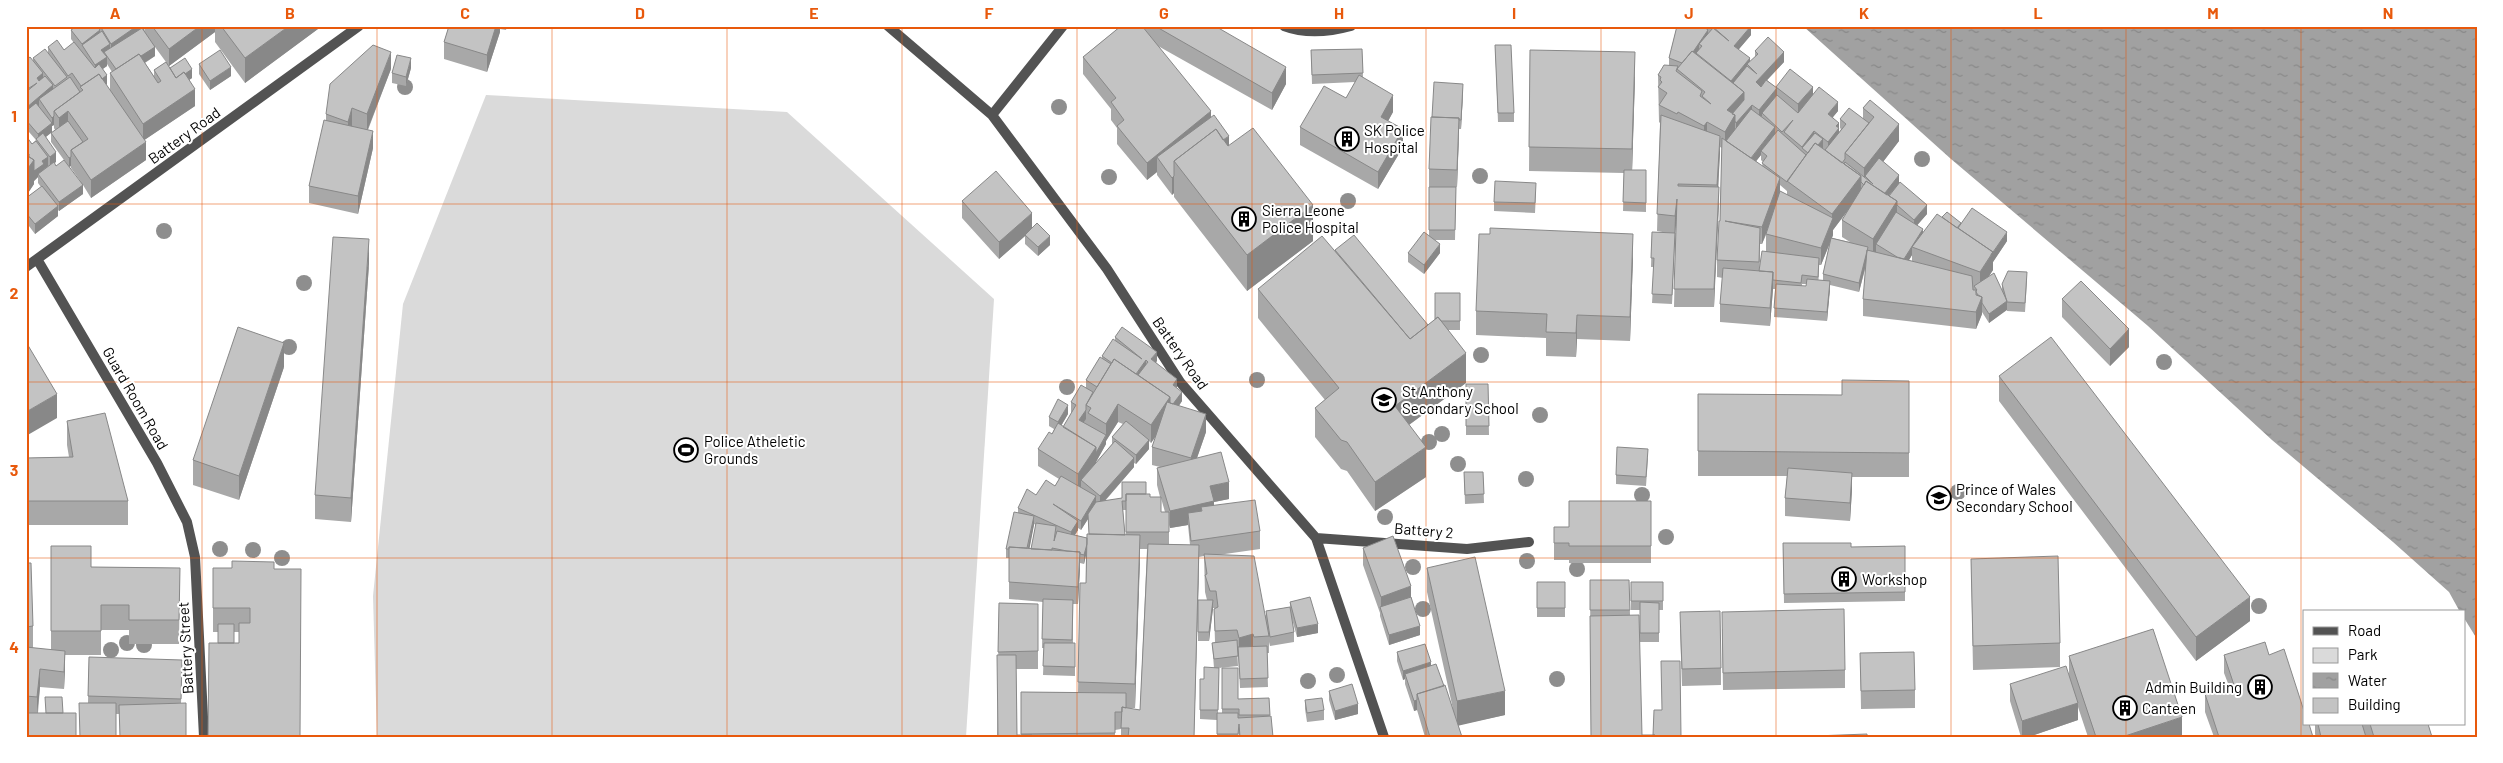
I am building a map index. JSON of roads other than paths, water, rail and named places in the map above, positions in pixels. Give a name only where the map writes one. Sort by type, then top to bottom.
[{"type":"street","name":"Battery Road","points":[[26,267],[359,26]]},
{"type":"street","name":"Battery Road","points":[[888,26],[992,115],[1107,270],[1180,382],[1316,538],[1384,737]]},
{"type":"street","points":[[992,115],[1063,26]]},
{"type":"street","points":[[1284,26],[1298,32],[1336,30],[1350,26]]},
{"type":"street","name":"Guard Room Road","points":[[37,259],[176,498],[187,522],[195,557]]},
{"type":"street","name":"Battery 2","points":[[1316,538],[1467,549],[1530,542]]},
{"type":"street","name":"Battery Street","points":[[195,557],[204,737]]},
{"type":"water","points":[[1803,26],[2477,26],[2477,639],[2466,621],[2466,610],[2459,610],[2449,592],[2272,440],[2148,326],[1951,159]]},
{"type":"place","name":"SK Police Hospital","points":[[1347,139]]},
{"type":"place","name":"Sierra Leone Police Hospital","points":[[1244,219]]},
{"type":"place","name":"St Anthony Secondary School","points":[[1384,400]]},
{"type":"place","name":"Police Atheletic Grounds","points":[[686,450]]},
{"type":"place","name":"Prince of Wales Secondary School","points":[[1939,498]]},
{"type":"place","name":"Workshop","points":[[1844,579]]},
{"type":"place","name":"Admin Building","points":[[2260,687]]},
{"type":"place","name":"Canteen","points":[[2125,708]]}]
